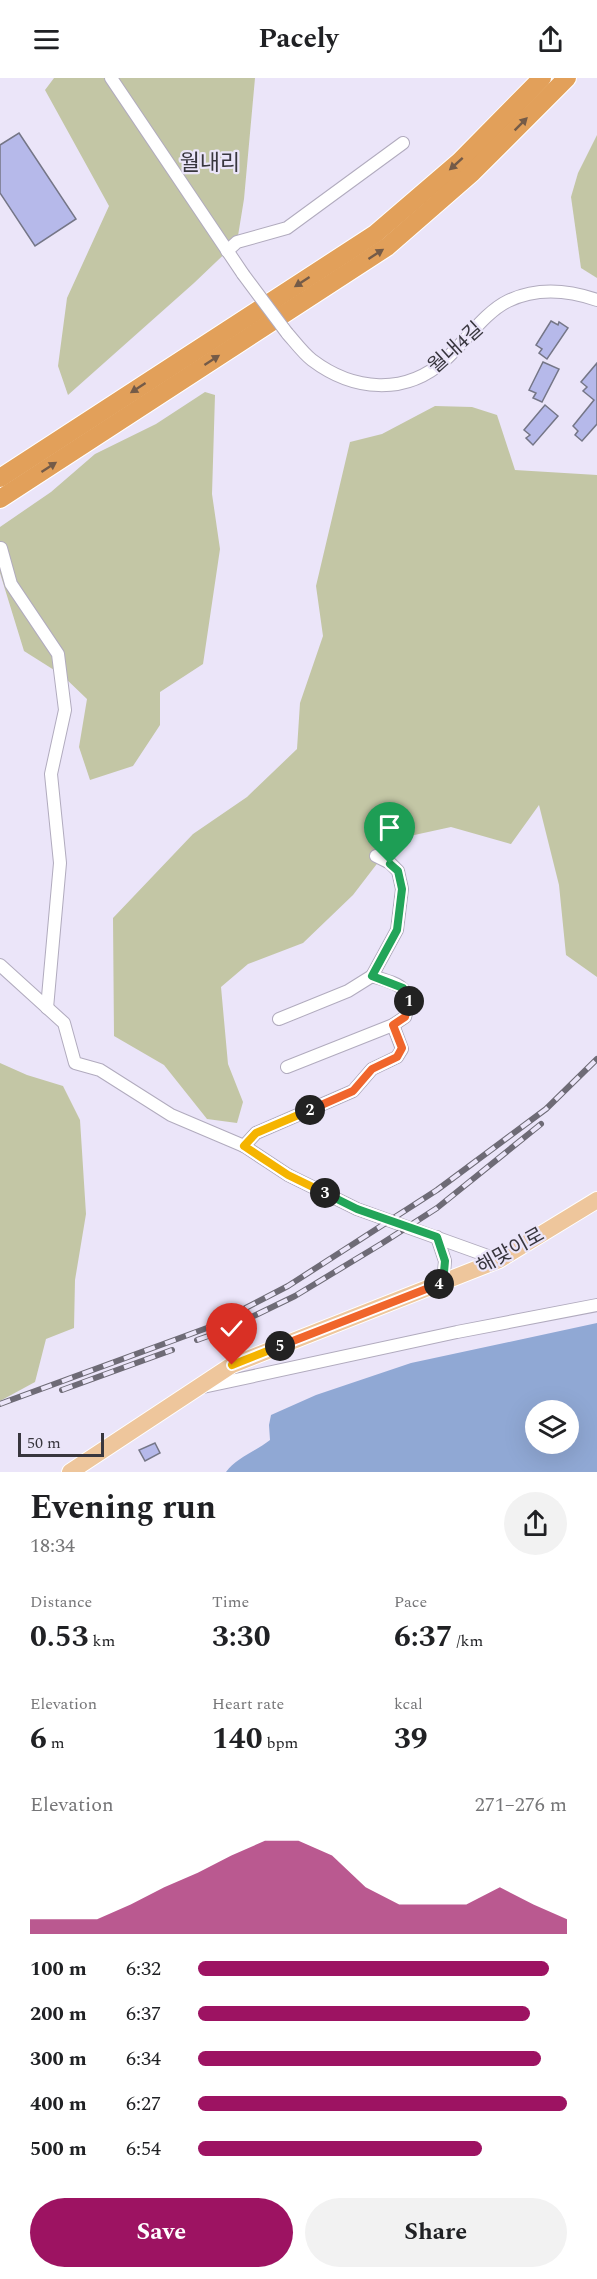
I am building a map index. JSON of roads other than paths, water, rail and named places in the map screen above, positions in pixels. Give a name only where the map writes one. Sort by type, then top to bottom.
[{"type":"highway","points":[[0,478],[375,234],[460,161],[543,78]]},
{"type":"highway","points":[[0,499],[387,247],[472,173],[567,78]]},
{"type":"main road","name":"해맞이로","points":[[70,1472],[232,1365],[499,1260],[597,1200]]},
{"type":"street","points":[[111,78],[227,251],[237,242],[287,228],[403,143]]},
{"type":"street","name":"월내4길","points":[[227,251],[287,333],[310,359],[354,383],[405,383],[431,371],[445,360],[494,310],[508,300],[548,291],[578,293],[597,300]]},
{"type":"street","points":[[1,548],[11,584],[58,654],[66,710],[51,774],[60,864],[47,1008]]},
{"type":"street","points":[[279,1019],[348,991],[372,976],[397,930],[402,889],[398,871],[376,856]]},
{"type":"street","points":[[0,965],[64,1023],[75,1063],[100,1070],[171,1116],[244,1146],[288,1175],[357,1209],[499,1260]]},
{"type":"street","points":[[287,1067],[393,1025],[405,1017],[409,1002],[403,988],[372,976]]},
{"type":"street","points":[[244,1146],[256,1133],[353,1091],[372,1069],[397,1057],[402,1048],[393,1025]]},
{"type":"street","points":[[437,1237],[445,1261],[443,1283]]},
{"type":"street","points":[[199,1388],[457,1332],[597,1305]]},
{"type":"water","points":[[597,1323],[597,1472],[226,1472],[270,1440],[271,1415],[316,1395],[411,1363]]},
{"type":"railway","points":[[0,1404],[207,1328],[288,1286],[437,1190],[546,1109],[597,1059]]},
{"type":"railway","points":[[197,1340],[225,1330],[295,1296],[381,1244],[437,1208],[541,1124]]},
{"type":"railway","points":[[62,1390],[172,1350]]},
{"type":"district","name":"월내리","points":[[210,162]]}]
